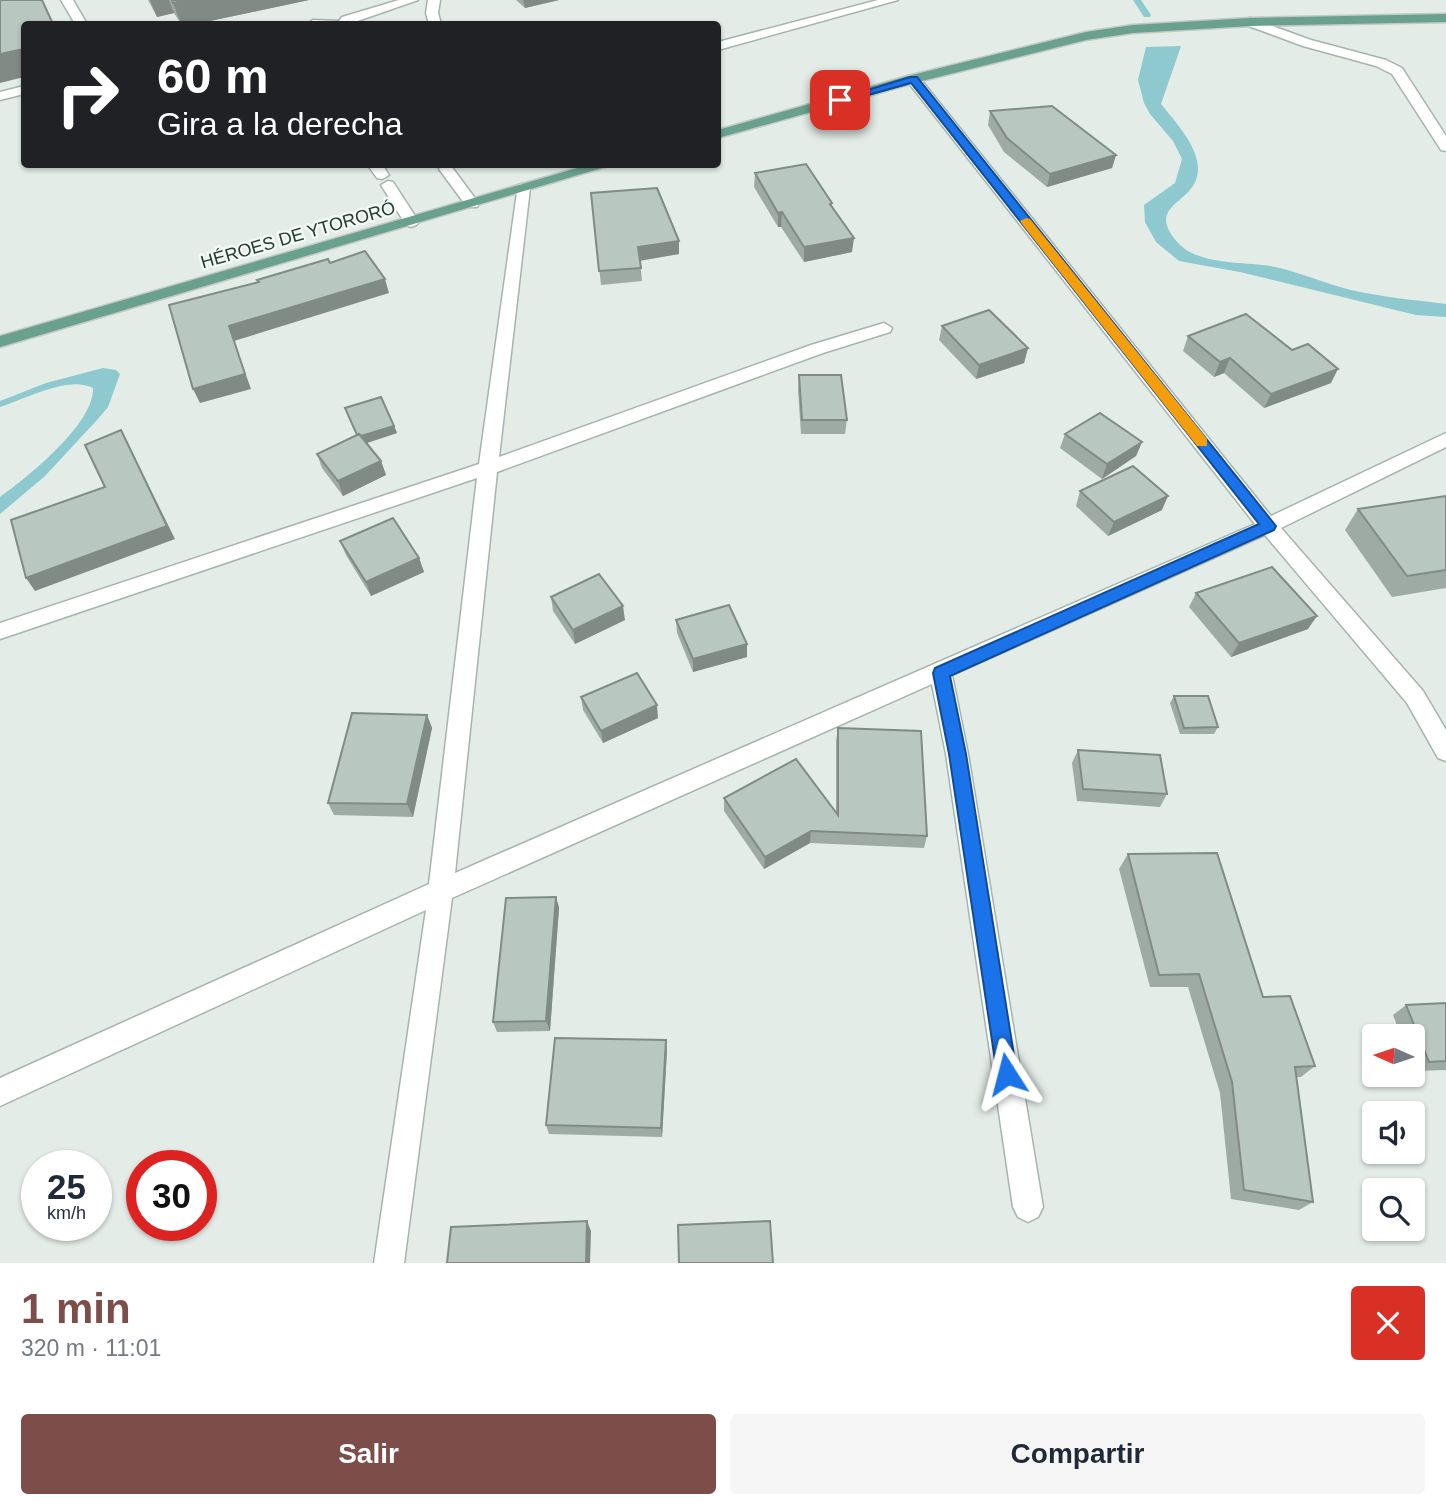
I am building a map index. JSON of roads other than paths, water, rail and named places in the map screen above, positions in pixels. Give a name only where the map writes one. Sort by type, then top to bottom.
[{"type":"main road","points":[[721,133],[914,79],[1086,36],[1133,29],[1250,22],[1446,18]]},
{"type":"main road","name":"HÉROES DE YTORORÓ","points":[[0,342],[594,168]]},
{"type":"street","points":[[67,0],[78,21]]},
{"type":"street","points":[[345,21],[412,0]]},
{"type":"street","points":[[434,0],[432,13],[434,21]]},
{"type":"street","points":[[721,45],[892,0]]},
{"type":"street","points":[[1250,22],[1307,43],[1381,63],[1397,71],[1446,147]]},
{"type":"street","points":[[914,79],[1268,526],[1415,697],[1440,731],[1446,751]]},
{"type":"street","points":[[0,96],[21,91]]},
{"type":"street","points":[[446,169],[472,204]]},
{"type":"street","points":[[381,175],[411,222]]},
{"type":"street","points":[[389,1263],[441,891],[488,468],[523,188]]},
{"type":"street","points":[[0,631],[488,468],[817,349],[884,328]]},
{"type":"street","points":[[0,1092],[441,891],[941,673],[1268,526],[1446,439]]},
{"type":"street","points":[[941,673],[957,754],[1028,1208]]},
{"type":"water","points":[[1181,46],[1161,104],[1186,136],[1197,160],[1198,172],[1194,184],[1171,208],[1166,219],[1168,229],[1178,243],[1190,252],[1211,259],[1289,270],[1351,290],[1446,304],[1446,317],[1416,315],[1240,272],[1179,261],[1156,242],[1145,222],[1144,205],[1175,183],[1182,159],[1173,141],[1150,114],[1138,80],[1146,47]]},
{"type":"water","points":[[103,368],[116,370],[120,374],[108,407],[45,476],[0,514],[0,497],[42,463],[72,433],[91,402],[93,388],[72,384],[0,407],[0,401],[46,383]]},
{"type":"waterway","points":[[1137,0],[1147,15]]}]
